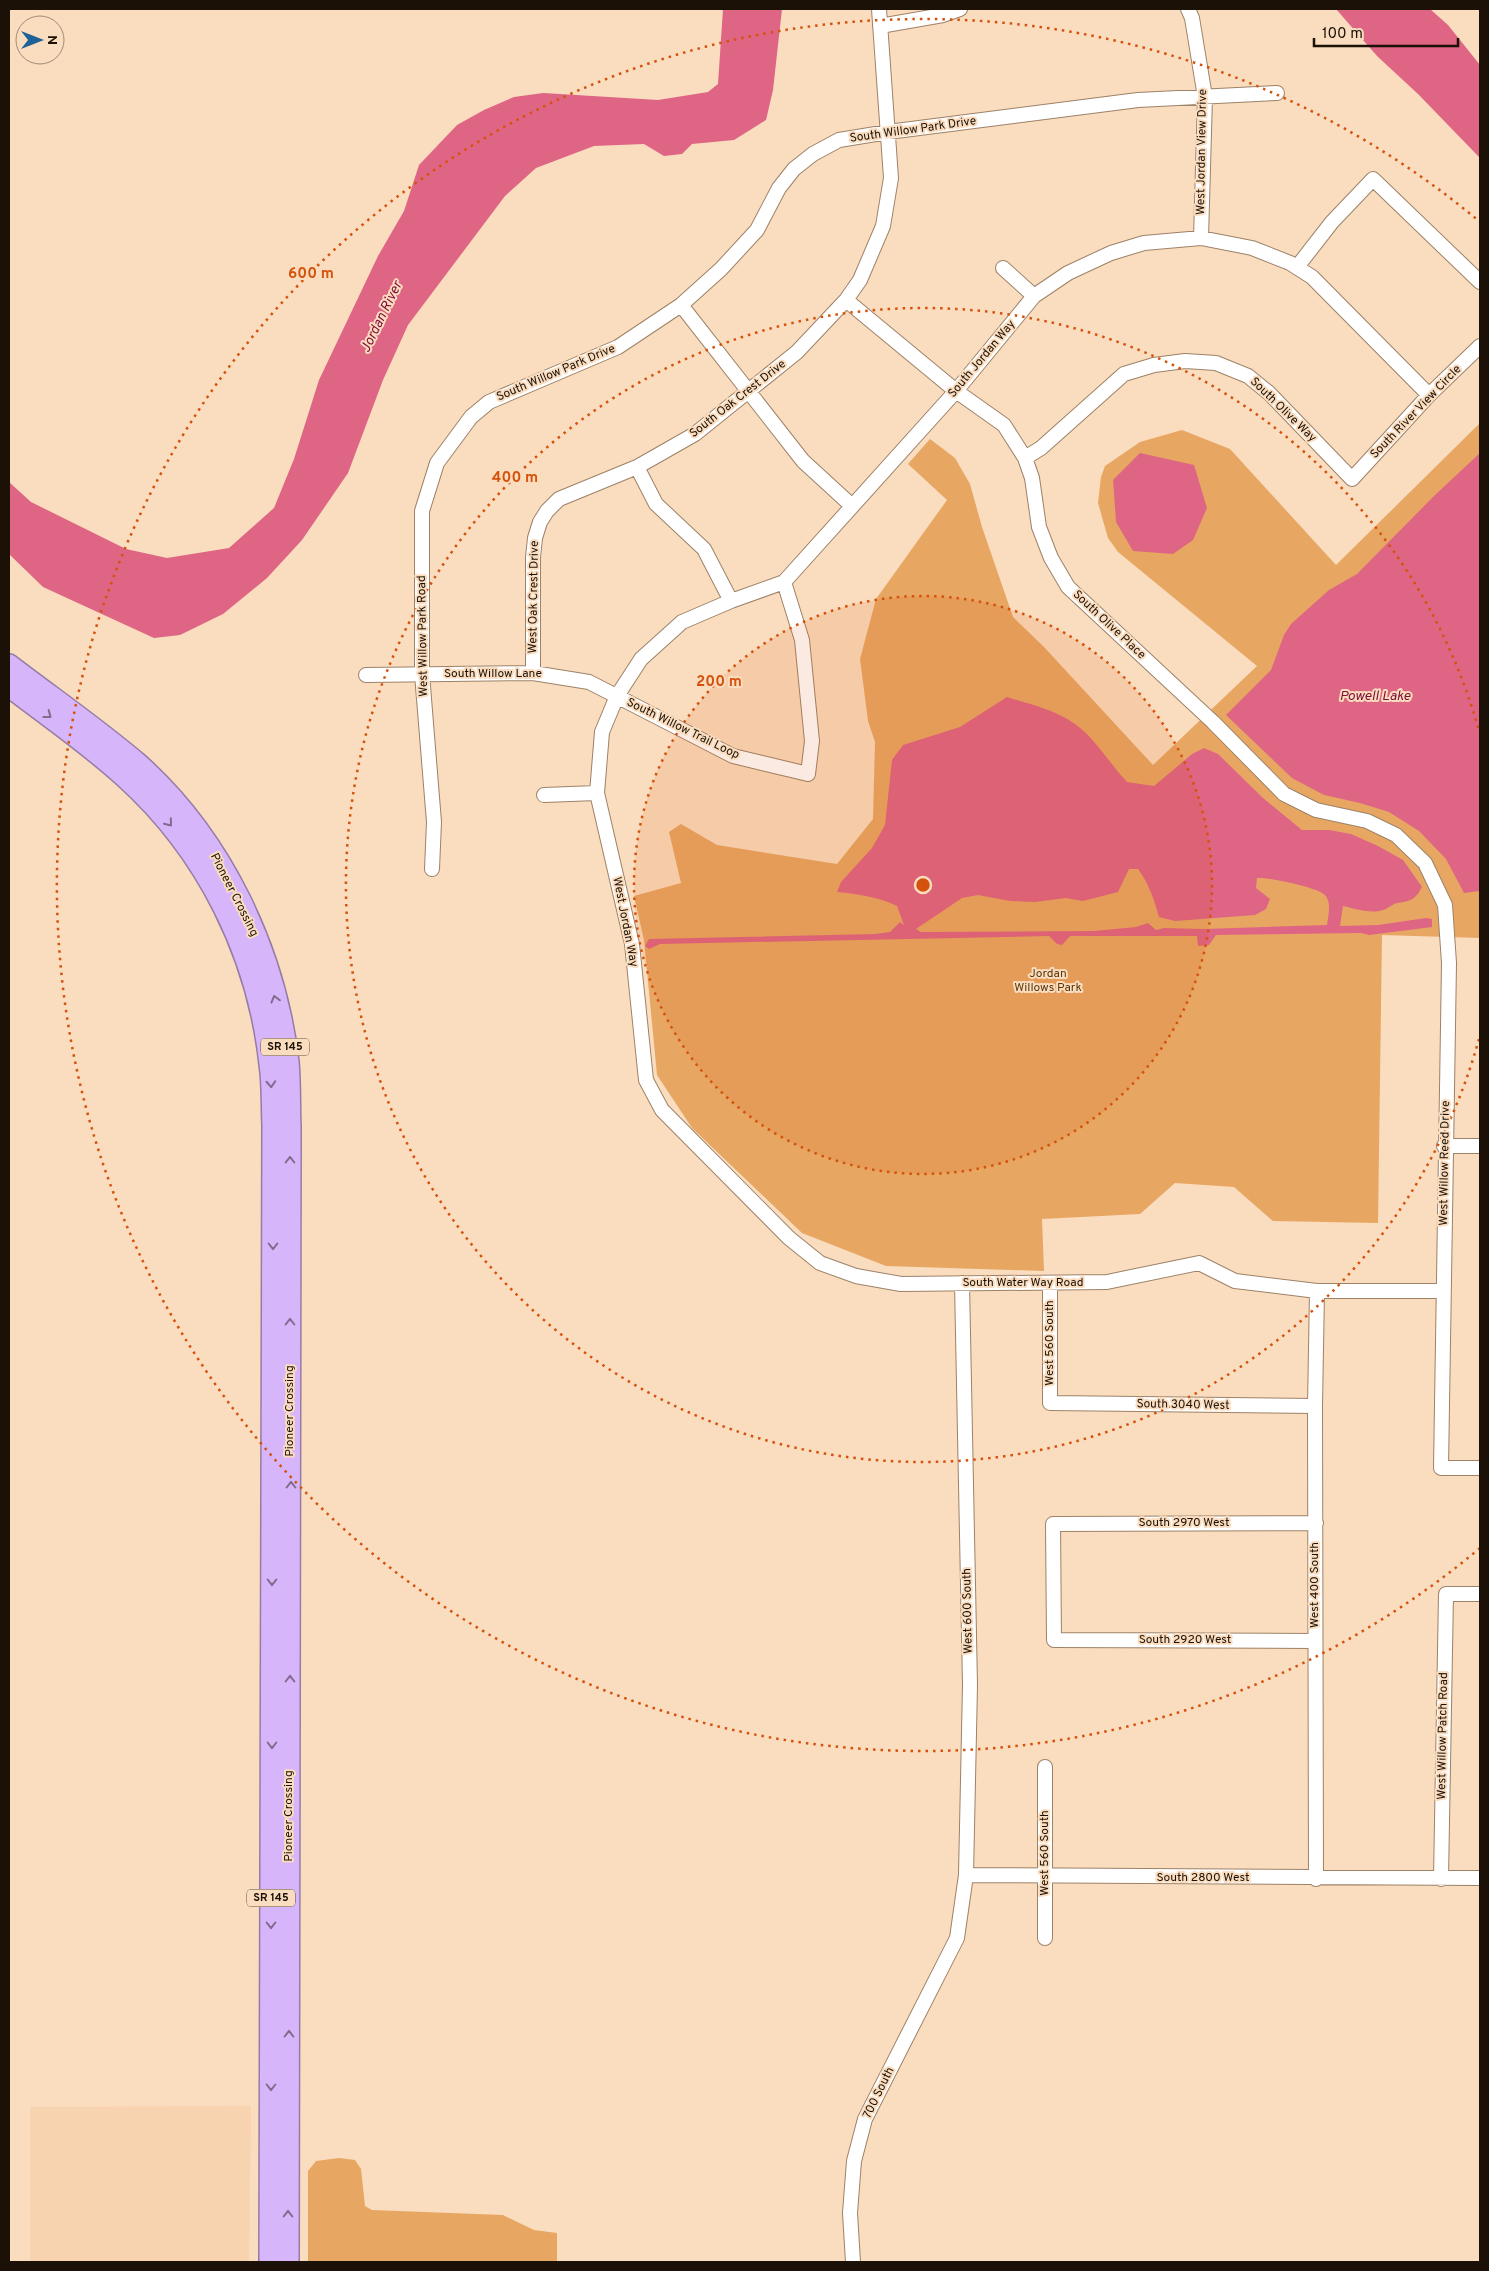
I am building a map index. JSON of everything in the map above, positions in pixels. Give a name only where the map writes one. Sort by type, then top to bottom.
[{"type":"highway","name":"Pioneer Crossing","points":[[9,665],[138,765],[170,797],[194,826],[217,860],[250,922],[266,966],[280,1015],[286,1053],[290,1176],[288,2262]]},
{"type":"highway","name":"Pioneer Crossing","points":[[9,686],[96,752],[125,777],[157,808],[180,836],[216,890],[235,930],[251,971],[263,1019],[270,1064],[273,1125],[270,2262]]},
{"type":"street","points":[[846,300],[860,280],[883,226],[891,178],[879,9]]},
{"type":"street","points":[[880,26],[943,16],[960,9]]},
{"type":"street","name":"West Jordan View Drive","points":[[1188,9],[1205,97],[1201,238]]},
{"type":"street","name":"South Willow Park Drive","points":[[471,416],[489,402],[618,347],[681,305],[721,269],[757,230],[779,188],[800,164],[813,154],[839,140],[1138,100],[1277,93]]},
{"type":"street","points":[[1296,267],[1332,222],[1373,179],[1480,282]]},
{"type":"street","name":"South Jordan Way","points":[[602,732],[617,696],[641,658],[682,622],[731,601],[784,582],[956,391],[1034,296],[1068,273],[1111,253],[1144,243],[1201,238],[1252,248],[1296,267],[1312,277],[1429,395]]},
{"type":"street","points":[[1002,268],[1034,296]]},
{"type":"street","name":"South Oak Crest Drive","points":[[559,499],[637,467],[695,434],[797,352],[846,300]]},
{"type":"street","name":"South Olive Place","points":[[846,300],[956,391],[1004,426],[1025,458],[1032,478],[1039,526],[1051,558],[1068,587],[1213,722],[1284,794],[1316,810],[1367,821],[1389,831],[1396,835],[1425,863]]},
{"type":"street","points":[[681,305],[803,460],[852,506]]},
{"type":"street","name":"South River View Circle","points":[[1352,479],[1429,395],[1480,346]]},
{"type":"street","name":"South Olive Way","points":[[1025,458],[1041,448],[1124,374],[1154,365],[1184,361],[1216,363],[1248,376],[1269,394],[1352,479]]},
{"type":"street","name":"West Willow Park Road","points":[[432,869],[434,822],[422,674],[422,511],[437,463],[471,416]]},
{"type":"street","points":[[637,467],[656,504],[704,549],[731,601]]},
{"type":"street","name":"West Oak Crest Drive","points":[[533,672],[533,557],[535,538],[540,522],[547,511],[559,499]]},
{"type":"street","name":"South Willow Trail Loop","points":[[617,696],[732,756],[808,774],[812,741],[802,640],[784,582]]},
{"type":"street","name":"South Willow Lane","points":[[366,675],[533,672],[589,682],[617,696]]},
{"type":"street","name":"West Jordan Way","points":[[602,732],[597,793],[632,944],[646,1080],[662,1110]]},
{"type":"street","points":[[544,795],[597,793]]},
{"type":"street","name":"West Willow Reed Drive","points":[[1425,863],[1445,905],[1449,963],[1444,1146],[1441,1468],[1480,1468]]},
{"type":"street","name":"South Water Way Road","points":[[662,1110],[789,1238],[820,1262],[856,1276],[901,1284],[1106,1282],[1199,1263],[1235,1281],[1317,1291],[1443,1292]]},
{"type":"street","points":[[1444,1146],[1480,1146]]},
{"type":"street","name":"West 600 South","points":[[957,1938],[966,1875],[970,1685],[962,1283]]},
{"type":"street","name":"West 560 South","points":[[1050,1284],[1050,1403]]},
{"type":"street","name":"West 400 South","points":[[1316,1879],[1315,1406],[1317,1291]]},
{"type":"street","name":"South 3040 West","points":[[1050,1403],[1315,1406]]},
{"type":"street","name":"South 2970 West","points":[[1054,1640],[1053,1524],[1316,1523]]},
{"type":"street","name":"West Willow Patch Road","points":[[1441,1879],[1446,1594],[1480,1594]]},
{"type":"street","name":"South 2920 West","points":[[1054,1640],[1315,1641]]},
{"type":"street","name":"West 560 South","points":[[1045,1767],[1045,1938]]},
{"type":"street","name":"South 2800 West","points":[[966,1875],[1316,1879],[1480,1878]]},
{"type":"street","name":"700 South","points":[[853,2262],[850,2213],[854,2161],[865,2119],[957,1938]]},
{"type":"shaded area","points":[[251,2106],[249,2262],[30,2262],[30,2107]]},
{"type":"green space","name":"Jordan Willows Park","points":[[1480,423],[1480,938],[1382,935],[1378,1223],[1273,1221],[1234,1187],[1175,1183],[1140,1214],[1042,1219],[1044,1271],[886,1266],[802,1233],[692,1128],[657,1075],[644,940],[634,896],[681,883],[669,832],[681,824],[717,845],[837,864],[873,819],[875,742],[868,721],[860,659],[876,599],[947,500],[908,464],[930,439],[955,458],[970,484],[982,527],[1013,617],[1044,647],[1153,765],[1257,666],[1118,552],[1108,538],[1098,503],[1101,477],[1105,466],[1140,442],[1182,430],[1230,449],[1336,565]]},
{"type":"green space","points":[[339,2158],[355,2160],[361,2169],[365,2206],[372,2210],[503,2215],[534,2230],[557,2233],[557,2262],[308,2262],[308,2171],[316,2161]]},
{"type":"water","name":"Jordan River","points":[[723,9],[782,9],[773,90],[766,120],[734,140],[692,144],[682,154],[664,156],[644,144],[594,146],[536,168],[505,196],[408,325],[383,380],[348,473],[302,540],[267,578],[223,614],[180,635],[154,638],[43,587],[9,554],[9,482],[31,502],[126,549],[167,558],[229,548],[274,508],[294,459],[319,380],[378,256],[404,211],[419,165],[457,125],[484,110],[514,97],[543,93],[658,100],[708,92],[718,84]]},
{"type":"water","points":[[1336,9],[1430,9],[1448,25],[1480,65],[1480,158],[1418,94],[1377,56]]},
{"type":"water","points":[[1140,453],[1194,465],[1207,508],[1193,540],[1173,554],[1133,551],[1116,522],[1113,480]]},
{"type":"water","name":"Powell Lake","points":[[1480,453],[1480,891],[1464,893],[1446,859],[1419,831],[1389,812],[1324,795],[1292,778],[1226,715],[1271,670],[1284,635],[1291,624],[1329,590],[1357,574],[1435,495]]},
{"type":"water","points":[[1007,697],[1024,702],[1051,711],[1075,724],[1096,744],[1127,782],[1154,786],[1192,754],[1204,748],[1218,754],[1263,798],[1302,830],[1329,830],[1351,834],[1378,846],[1403,860],[1422,887],[1412,899],[1383,910],[1358,910],[1343,906],[1340,926],[1378,925],[1426,918],[1432,919],[1432,927],[1369,935],[1361,933],[1216,935],[1209,945],[1198,946],[1197,936],[1070,936],[1062,945],[1057,944],[1049,936],[660,944],[649,949],[645,946],[649,939],[875,934],[890,932],[900,922],[904,925],[897,906],[868,896],[837,892],[841,882],[872,848],[885,825],[892,760],[903,745],[960,727]],"holes":[[[1129,869],[1138,869],[1151,892],[1159,917],[1175,921],[1255,915],[1266,909],[1270,899],[1256,888],[1257,878],[1263,878],[1303,886],[1325,895],[1329,906],[1327,925],[1203,929],[1164,928],[1156,930],[1148,923],[1136,927],[1094,931],[921,932],[916,929],[962,898],[978,895],[1010,901],[1035,902],[1066,898],[1083,901],[1118,892]]]}]
